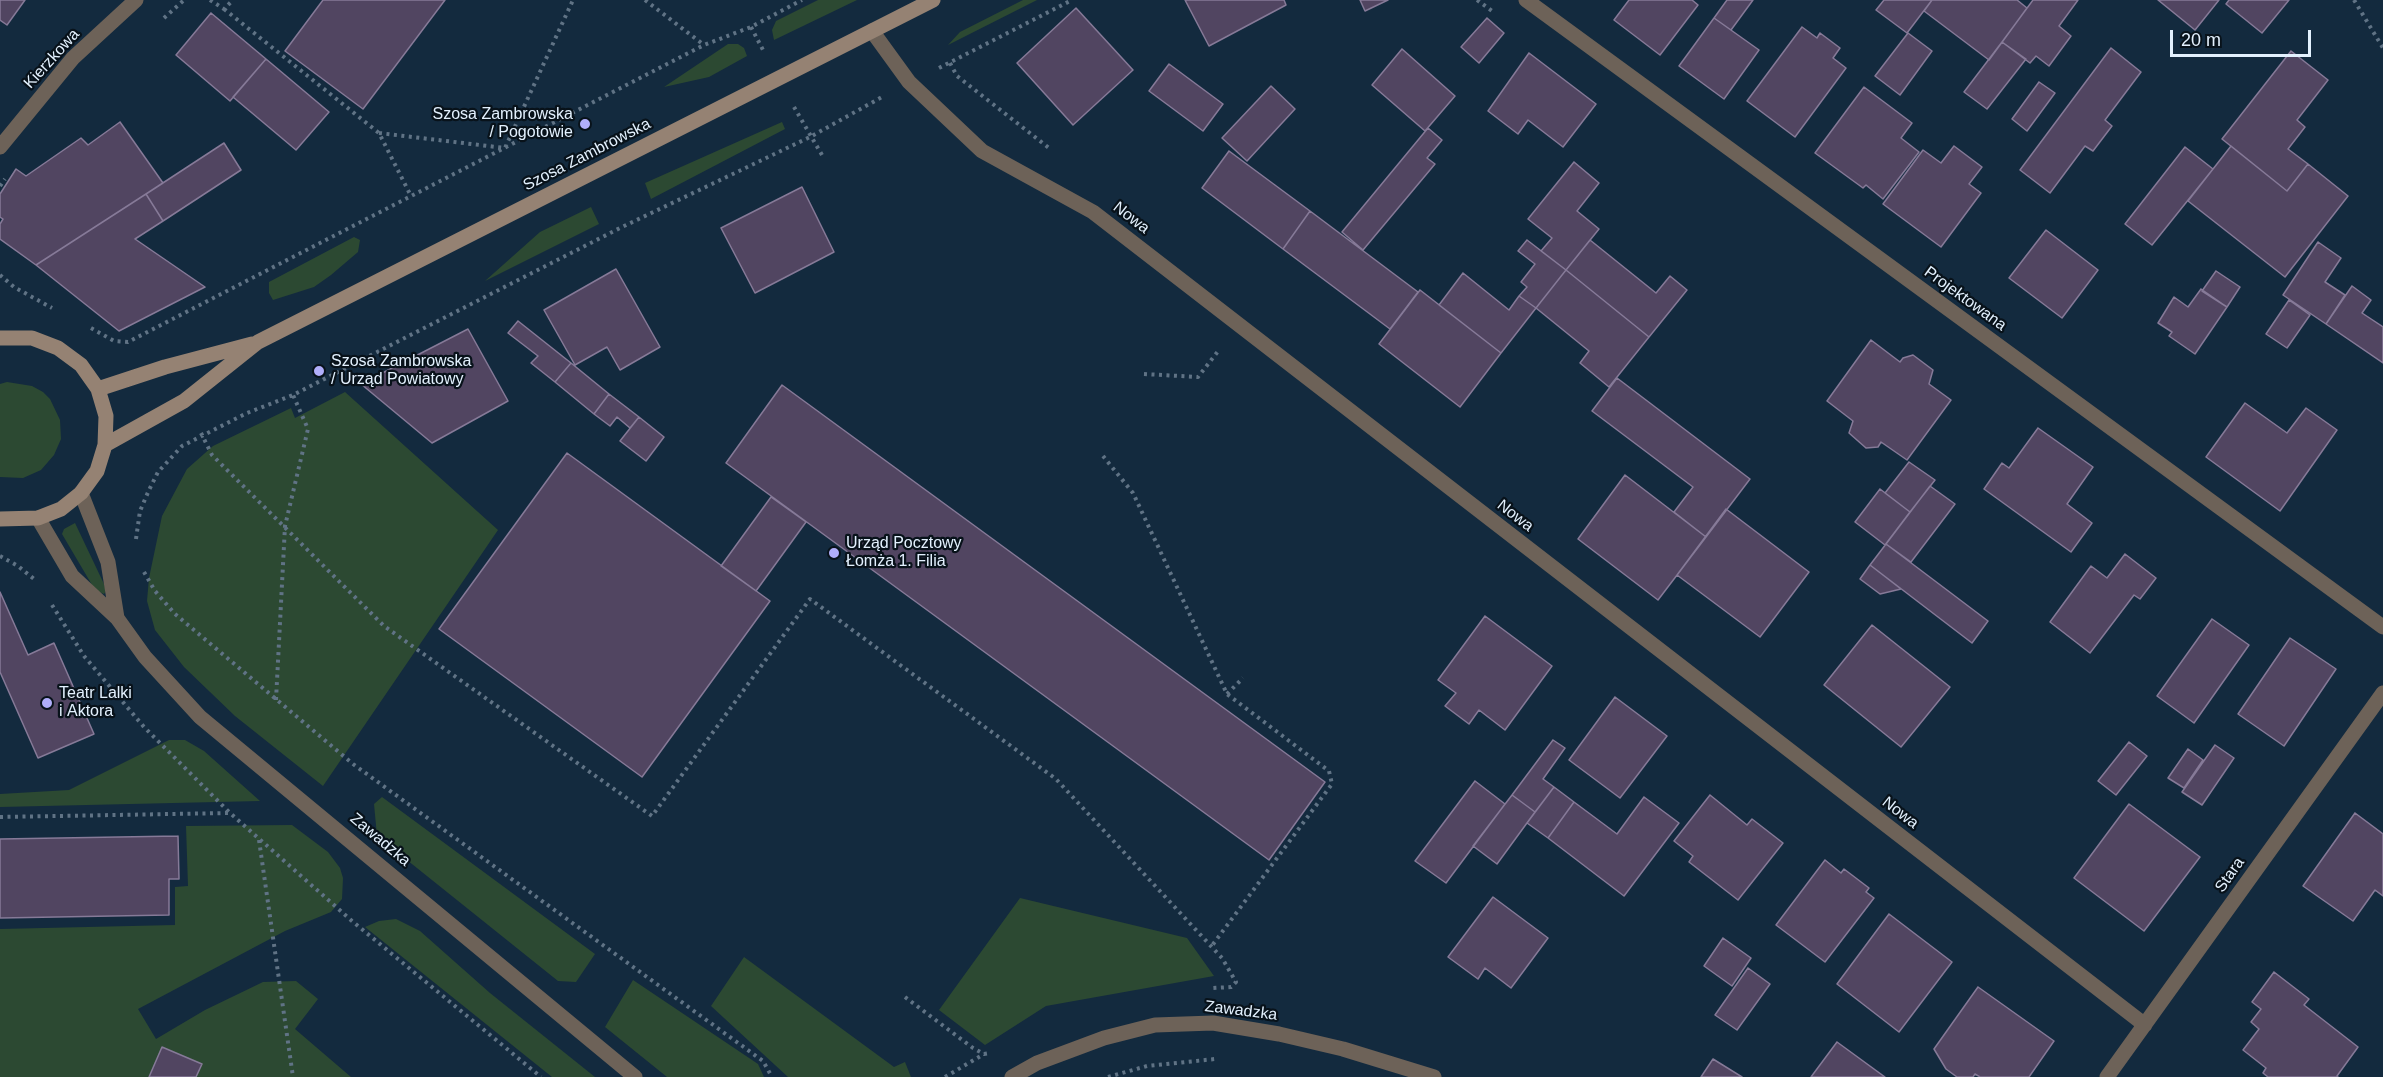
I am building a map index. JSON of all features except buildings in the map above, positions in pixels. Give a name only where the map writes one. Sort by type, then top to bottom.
[{"type":"street","name":"Kierzkowa","points":[[0,147],[73,58],[136,0]]},
{"type":"street","name":"Szosa Zambrowska","points":[[105,445],[184,401],[258,342],[933,0]]},
{"type":"street","name":"Projektowana","points":[[1526,0],[2383,627]]},
{"type":"street","name":"Nowa","points":[[872,31],[909,82],[982,151],[1093,212],[2145,1025]]},
{"type":"street","points":[[0,519],[38,518],[61,509],[81,493],[97,471],[105,445],[106,416],[98,389],[81,365],[58,348],[32,338],[1,336]]},
{"type":"street","name":"Szosa Zambrowska","points":[[98,389],[165,367],[258,342]]},
{"type":"street","name":"Zawadzka","points":[[81,493],[108,562],[117,618]]},
{"type":"street","name":"Zawadzka","points":[[38,518],[72,576],[117,618],[145,657],[200,717],[635,1077]]},
{"type":"street","name":"Stara","points":[[2107,1077],[2383,693]]},
{"type":"street","name":"Zawadzka","points":[[1012,1077],[1037,1063],[1104,1038],[1155,1025],[1213,1023],[1278,1034],[1343,1049],[1434,1077]]},
{"type":"path","points":[[210,0],[379,133],[411,196]]},
{"type":"path","points":[[224,9],[233,0]]},
{"type":"path","points":[[505,148],[573,0]]},
{"type":"path","points":[[645,0],[704,45]]},
{"type":"path","points":[[145,332],[704,45],[750,27],[802,0]]},
{"type":"path","points":[[2354,0],[2383,48]]},
{"type":"path","points":[[379,133],[505,148]]},
{"type":"path","points":[[136,544],[140,511],[158,472],[182,446],[202,434],[293,395],[620,228],[810,137],[822,155]]},
{"type":"path","points":[[276,701],[285,526],[308,429],[293,395]]},
{"type":"path","points":[[202,434],[212,454],[384,626],[652,816],[810,599],[1056,779],[1211,947],[1233,974],[1236,982],[1231,987],[1211,988]]},
{"type":"path","points":[[1103,456],[1133,493],[1227,694],[1329,771],[1332,784],[1211,947]]},
{"type":"path","points":[[0,556],[18,566],[40,587]]},
{"type":"path","points":[[143,570],[155,591],[175,614],[276,701],[362,770],[763,1061],[772,1077]]},
{"type":"path","points":[[49,601],[91,665],[144,727],[230,813],[361,929],[541,1077]]},
{"type":"path","points":[[1227,694],[1243,678]]},
{"type":"path","points":[[0,817],[230,813]]},
{"type":"path","points":[[259,839],[293,1077]]},
{"type":"path","points":[[905,997],[984,1054]]},
{"type":"path","points":[[945,1077],[984,1054],[1000,1048]]},
{"type":"path","points":[[1108,1077],[1186,1060],[1226,1058]]},
{"type":"green space","points":[[818,0],[857,0],[774,40],[772,30],[776,21]]},
{"type":"green space","points":[[1023,0],[1037,0],[948,45],[960,32]]},
{"type":"green space","points":[[728,44],[738,44],[744,48],[747,56],[709,77],[664,87]]},
{"type":"green space","points":[[782,122],[785,129],[651,199],[645,183]]},
{"type":"green space","points":[[591,207],[599,224],[485,281],[540,232]]},
{"type":"green space","points":[[354,237],[360,240],[358,252],[331,275],[314,287],[273,300],[269,293],[269,282]]},
{"type":"green space","points":[[7,382],[32,386],[43,392],[50,399],[60,420],[61,439],[54,455],[41,470],[23,478],[0,477],[0,384]]},
{"type":"green space","points":[[345,392],[498,530],[323,786],[235,716],[184,667],[155,630],[147,601],[149,578],[162,516],[187,469],[213,446],[291,408],[295,418]]},
{"type":"green space","points":[[75,523],[104,584],[106,591],[104,594],[95,590],[62,534],[64,529]]},
{"type":"green space","points":[[169,740],[185,740],[204,751],[260,801],[0,807],[0,794],[69,790]]},
{"type":"green space","points":[[382,797],[595,954],[576,982],[558,981],[377,836],[374,804]]},
{"type":"green space","points":[[292,825],[328,852],[340,868],[343,878],[342,899],[331,912],[285,931],[138,1009],[156,1039],[205,1010],[263,982],[296,981],[318,999],[295,1029],[351,1077],[0,1077],[0,929],[175,925],[175,887],[188,886],[186,826]]},
{"type":"green space","points":[[1020,898],[1187,938],[1214,976],[1046,1006],[985,1045],[939,1010]]},
{"type":"green space","points":[[396,919],[420,931],[490,993],[595,1077],[552,1077],[365,927],[379,921]]},
{"type":"green space","points":[[744,957],[894,1067],[905,1062],[911,1077],[788,1077],[711,1006]]},
{"type":"green space","points":[[633,980],[758,1064],[764,1077],[667,1077],[605,1027]]},
{"type":"place","name":"Szosa Zambrowska / Pogotowie","points":[[585,124]]},
{"type":"place","name":"Szosa Zambrowska / Urząd Powiatowy","points":[[319,371]]},
{"type":"place","name":"Urząd Pocztowy Łomża 1. Filia","points":[[834,553]]},
{"type":"place","name":"Teatr Lalki i Aktora","points":[[47,703]]}]
